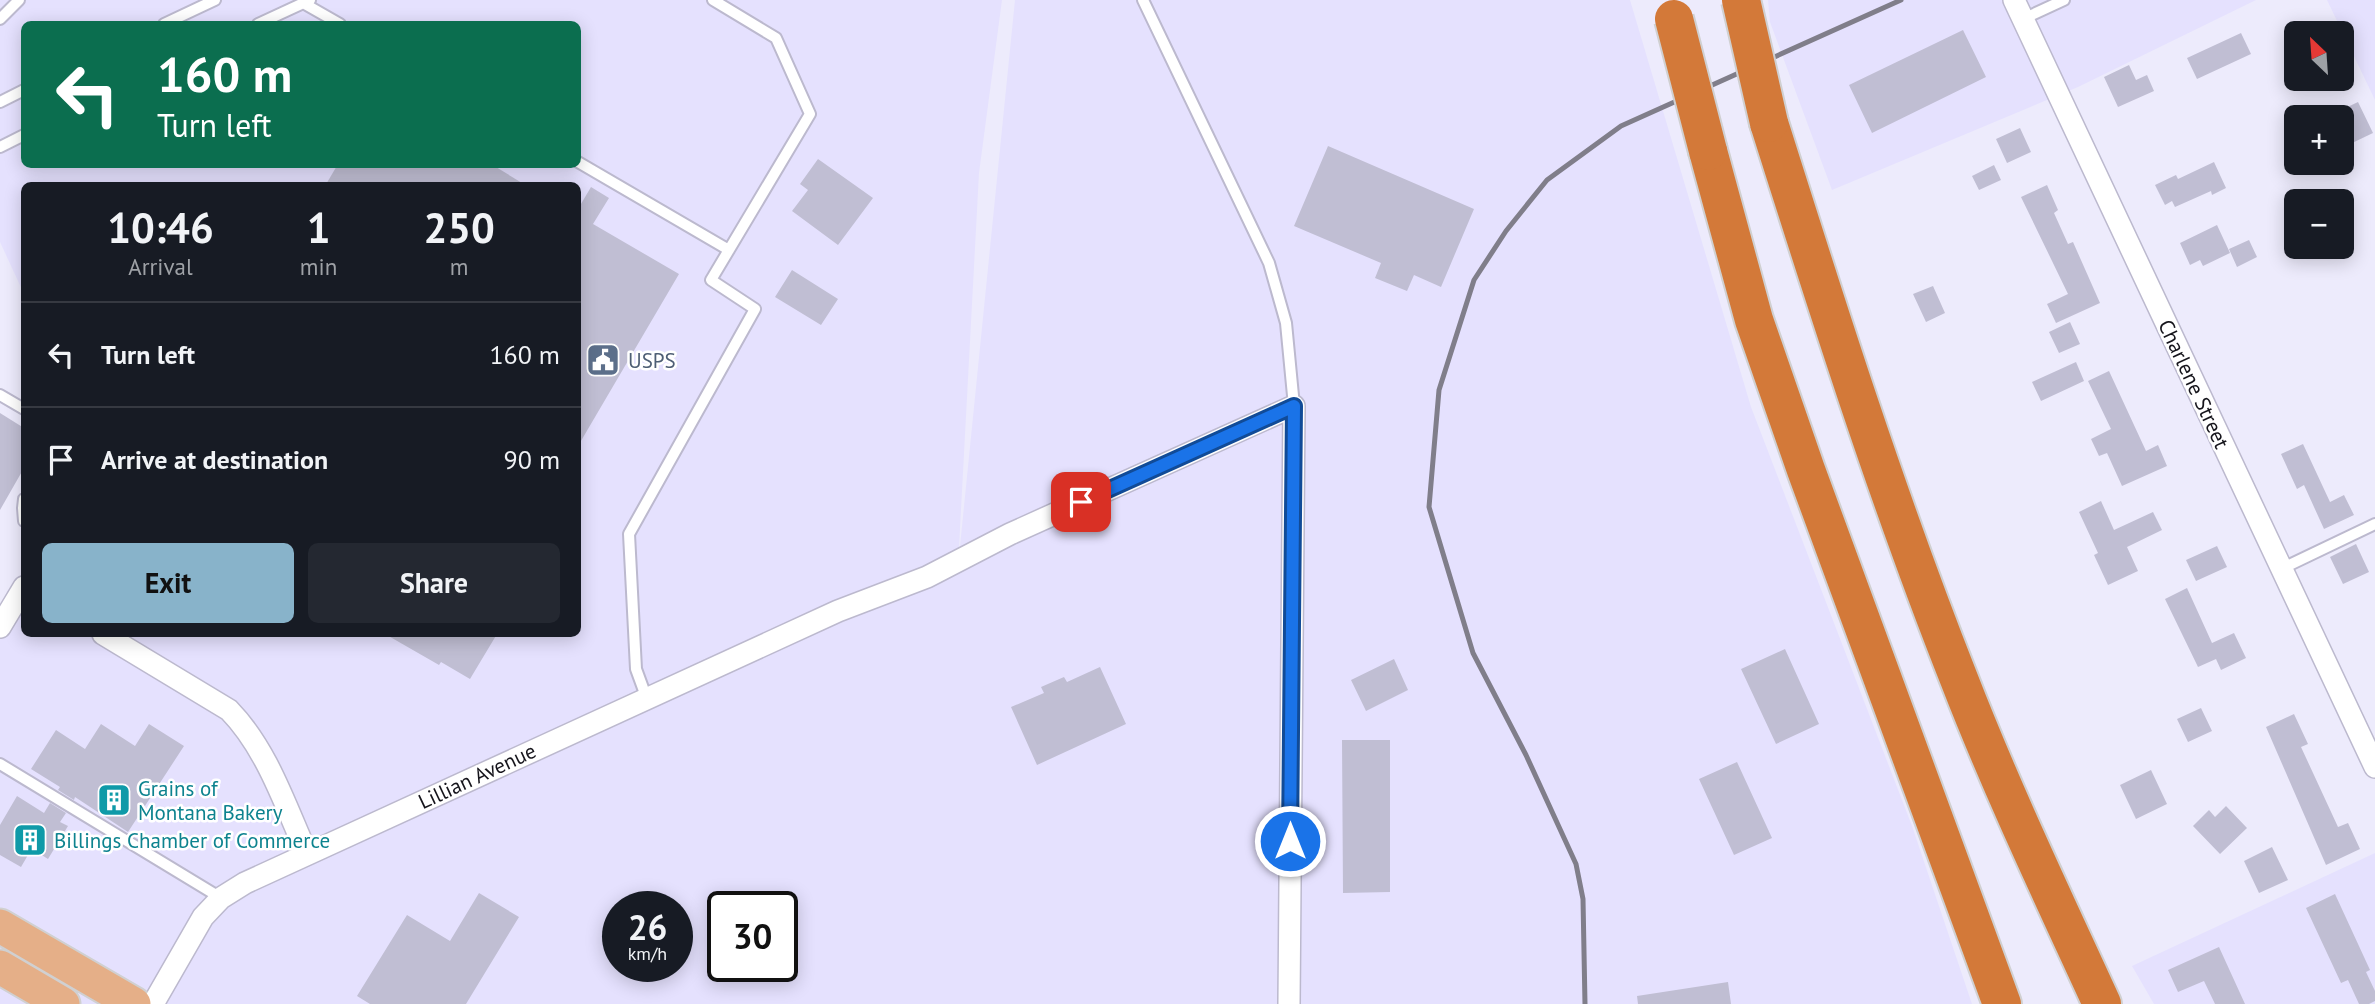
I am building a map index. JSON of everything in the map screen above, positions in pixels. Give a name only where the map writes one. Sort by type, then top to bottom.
[{"type":"highway","points":[[1741,0],[1769,123],[1872,445],[1958,678],[2008,800],[2102,1004]]},
{"type":"highway","points":[[1672,9],[1707,151],[1754,320],[1806,470],[2002,1004]]},
{"type":"highway","points":[[1906,740],[2022,1004]]},
{"type":"highway","points":[[2008,800],[2114,1004]]},
{"type":"main road","points":[[0,926],[134,1004]]},
{"type":"main road","points":[[0,967],[63,1004]]},
{"type":"street","name":"Charlene Street","points":[[2019,10],[2375,767]]},
{"type":"street","name":"Lillian Avenue","points":[[153,1004],[204,916],[221,898],[245,883],[838,611],[927,577],[1010,534],[1294,406]]},
{"type":"street","points":[[1289,1004],[1294,406]]},
{"type":"street","points":[[0,627],[21,592]]},
{"type":"street","points":[[108,637],[229,710],[244,726],[258,747],[307,853]]},
{"type":"lane","points":[[0,19],[19,0]]},
{"type":"lane","points":[[170,21],[215,0]]},
{"type":"lane","points":[[647,699],[636,669],[629,534],[755,309],[711,280],[810,114],[776,38],[713,0]]},
{"type":"lane","points":[[1143,0],[1269,263],[1286,323],[1294,406]]},
{"type":"lane","points":[[2019,10],[2064,0]]},
{"type":"lane","points":[[264,21],[307,1],[337,21]]},
{"type":"lane","points":[[0,102],[21,92]]},
{"type":"lane","points":[[0,147],[21,136]]},
{"type":"lane","points":[[581,164],[729,250]]},
{"type":"lane","points":[[0,395],[21,407]]},
{"type":"lane","points":[[2281,569],[2375,524]]},
{"type":"lane","points":[[0,764],[221,898]]},
{"type":"shaded area","points":[[0,0],[1002,0],[979,173],[958,566],[1015,0],[1630,0],[1751,407],[1912,826],[1972,1004],[0,1004],[0,628],[21,592],[21,637],[581,637],[581,182],[21,182],[21,288],[0,242]]},
{"type":"shaded area","points":[[1768,0],[2256,0],[2078,87],[1832,190],[1770,22]]},
{"type":"shaded area","points":[[2327,0],[2375,0],[2375,100],[2354,56],[2354,21],[2337,21]]},
{"type":"shaded area","points":[[2375,853],[2375,1004],[2154,1004],[2132,966]]},
{"type":"building","points":[[1963,30],[1986,77],[1872,133],[1849,85]]},
{"type":"building","points":[[2241,33],[2251,54],[2197,79],[2187,58]]},
{"type":"building","points":[[2129,65],[2136,80],[2147,75],[2154,91],[2118,107],[2104,77]]},
{"type":"building","points":[[2358,102],[2373,133],[2354,142],[2354,105],[2352,105]]},
{"type":"building","points":[[2020,128],[2031,152],[2007,163],[1996,139]]},
{"type":"building","points":[[1328,146],[1474,209],[1441,287],[1414,275],[1407,291],[1375,278],[1381,263],[1294,226]]},
{"type":"building","points":[[818,159],[873,198],[838,245],[792,211],[808,190],[800,184]]},
{"type":"building","points":[[2214,162],[2226,188],[2212,195],[2211,191],[2175,207],[2172,201],[2165,205],[2155,185],[2176,175],[2178,179]]},
{"type":"building","points":[[1994,165],[2001,180],[1979,190],[1972,176]]},
{"type":"building","points":[[336,168],[498,168],[520,182],[327,182]]},
{"type":"building","points":[[2047,185],[2058,210],[2054,213],[2068,244],[2073,242],[2100,303],[2056,323],[2047,304],[2068,294],[2021,197]]},
{"type":"building","name":"USPS","points":[[591,187],[609,198],[593,224],[679,274],[581,441],[581,204]]},
{"type":"building","points":[[2217,225],[2230,253],[2203,266],[2200,260],[2190,265],[2180,243]]},
{"type":"building","points":[[2249,240],[2257,257],[2237,267],[2229,249]]},
{"type":"building","points":[[792,270],[838,299],[821,325],[775,297]]},
{"type":"building","points":[[1933,286],[1945,313],[1926,322],[1913,294]]},
{"type":"building","points":[[2070,322],[2080,344],[2059,353],[2049,332]]},
{"type":"building","points":[[2076,362],[2084,381],[2041,401],[2032,382]]},
{"type":"building","points":[[2109,371],[2146,451],[2158,445],[2167,466],[2122,486],[2107,453],[2099,456],[2091,439],[2111,429],[2088,381]]},
{"type":"building","points":[[0,413],[21,426],[21,473],[0,510]]},
{"type":"building","points":[[2303,444],[2330,502],[2344,495],[2354,515],[2324,529],[2304,485],[2297,489],[2281,454]]},
{"type":"building","points":[[2101,501],[2114,530],[2153,512],[2162,530],[2127,547],[2138,571],[2108,585],[2094,555],[2098,553],[2079,512]]},
{"type":"building","points":[[2356,544],[2369,572],[2343,584],[2330,557]]},
{"type":"building","points":[[2217,546],[2227,567],[2196,581],[2186,560]]},
{"type":"building","points":[[2187,588],[2212,643],[2234,633],[2246,658],[2221,670],[2216,659],[2198,667],[2165,599]]},
{"type":"building","points":[[390,637],[495,637],[470,679],[441,662],[439,665]]},
{"type":"building","points":[[1785,649],[1819,724],[1776,744],[1741,669]]},
{"type":"building","points":[[1394,659],[1408,690],[1366,711],[1351,680]]},
{"type":"building","points":[[1100,667],[1126,724],[1037,765],[1011,707],[1044,693],[1041,687],[1064,677],[1067,682]]},
{"type":"building","points":[[2201,708],[2212,731],[2188,742],[2177,719]]},
{"type":"building","points":[[2294,714],[2308,744],[2301,747],[2338,827],[2348,823],[2360,849],[2326,865],[2266,727]]},
{"type":"building","name":"Grains of Montana Bakery","points":[[101,724],[135,746],[149,724],[184,746],[128,832],[75,797],[74,800],[58,790],[60,787],[31,769],[56,730],[85,749]]},
{"type":"building","points":[[1342,740],[1390,740],[1390,892],[1343,893]]},
{"type":"building","points":[[1737,762],[1772,838],[1734,855],[1699,779]]},
{"type":"building","points":[[2151,770],[2167,804],[2136,819],[2120,785]]},
{"type":"building","name":"Billings Chamber of Commerce","points":[[17,796],[44,813],[50,803],[66,813],[60,822],[68,826],[48,859],[40,854],[28,855],[21,867],[0,855],[0,825]]},
{"type":"building","points":[[2226,806],[2247,828],[2220,854],[2193,826],[2209,810],[2215,817]]},
{"type":"building","points":[[2272,847],[2288,880],[2259,893],[2244,861]]},
{"type":"building","points":[[479,893],[519,917],[466,1004],[370,1004],[357,996],[407,915],[450,941]]},
{"type":"building","points":[[2335,894],[2370,970],[2366,972],[2375,991],[2375,1001],[2369,1004],[2359,1004],[2348,980],[2341,983],[2306,908]]},
{"type":"building","points":[[2219,947],[2245,1004],[2215,1004],[2204,981],[2178,992],[2168,970]]},
{"type":"building","points":[[1728,982],[1731,1004],[1638,1004],[1637,996]]},
{"type":"railway","points":[[1585,1004],[1583,899],[1576,864],[1526,755],[1473,653],[1429,507],[1439,390],[1474,280],[1506,231],[1547,180],[1621,126],[1901,0]]},
{"type":"place","name":"USPS","points":[[603,360]]},
{"type":"place","name":"Grains of Montana Bakery","points":[[114,800]]},
{"type":"place","name":"Billings Chamber of Commerce","points":[[30,840]]},
{"type":"route","points":[[1081,502],[1294,406],[1290,841]]}]
